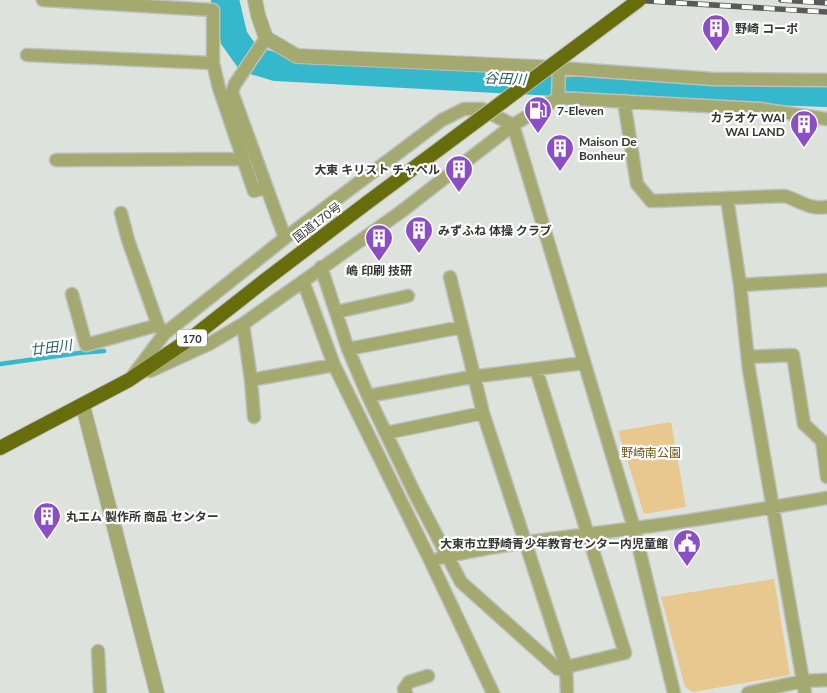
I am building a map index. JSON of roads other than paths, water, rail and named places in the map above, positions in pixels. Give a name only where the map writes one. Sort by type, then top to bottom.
[{"type":"highway","name":"国道170号","points":[[0,448],[83,406],[129,380],[194,336],[368,202],[638,0]]},
{"type":"street","points":[[43,0],[213,10],[213,63],[218,88],[254,191],[265,187]]},
{"type":"street","points":[[255,0],[266,38],[297,56],[559,68],[713,79],[827,80]]},
{"type":"street","points":[[266,38],[235,84],[232,92],[285,238]]},
{"type":"street","points":[[27,55],[213,63]]},
{"type":"street","points":[[558,98],[559,68]]},
{"type":"street","points":[[129,380],[209,344],[243,324],[402,211],[513,125],[558,98],[760,110],[827,119]]},
{"type":"street","points":[[624,101],[637,184],[651,200],[784,196],[802,202],[811,208],[827,207]]},
{"type":"street","points":[[129,380],[161,330],[442,120],[464,109],[482,109],[513,125],[634,528],[674,693]]},
{"type":"street","points":[[56,160],[244,159]]},
{"type":"street","points":[[727,198],[748,357],[804,687]]},
{"type":"street","points":[[121,213],[128,240],[161,330]]},
{"type":"street","points":[[322,267],[348,349],[368,396],[414,494],[461,582],[558,669],[625,653],[536,369]]},
{"type":"street","points":[[450,277],[482,413],[566,667],[567,693]]},
{"type":"street","points":[[740,285],[827,280]]},
{"type":"street","points":[[303,282],[334,365],[493,693]]},
{"type":"street","points":[[72,294],[86,345],[161,330]]},
{"type":"street","points":[[336,312],[408,296]]},
{"type":"street","points":[[243,324],[254,417]]},
{"type":"street","points":[[348,349],[462,327]]},
{"type":"street","points":[[748,357],[793,355],[804,424],[822,441],[827,477]]},
{"type":"street","points":[[368,396],[474,377],[584,363]]},
{"type":"street","points":[[251,380],[334,365]]},
{"type":"street","points":[[83,406],[157,693]]},
{"type":"street","points":[[386,433],[482,413]]},
{"type":"street","points":[[430,560],[588,533],[773,508],[827,498]]},
{"type":"street","points":[[98,651],[100,693]]},
{"type":"street","points":[[406,693],[404,689],[410,682],[428,676]]},
{"type":"street","points":[[748,693],[804,687],[827,680]]},
{"type":"waterway","name":"谷田川","points":[[225,0],[234,38],[249,59],[276,67],[647,87],[827,93]]},
{"type":"waterway","name":"廿田川","points":[[0,364],[104,351]]},
{"type":"railway","points":[[632,0],[827,12]]},
{"type":"railway","points":[[781,0],[827,3]]},
{"type":"place","name":"野崎 コーポ","points":[[716,52]]},
{"type":"place","name":"7-Eleven","points":[[538,134]]},
{"type":"place","name":"カラオケ WAI WAI LAND","points":[[804,148]]},
{"type":"place","name":"Maison De Bonheur","points":[[560,172]]},
{"type":"place","name":"大東 キリスト チャペル","points":[[459,193]]},
{"type":"place","name":"みずふね 体操 クラブ","points":[[419,254]]},
{"type":"place","name":"嶋 印刷 技研","points":[[379,262]]},
{"type":"place","name":"丸エム 製作所 商品 センター","points":[[47,540]]},
{"type":"place","name":"大東市立野崎青少年教育センター内児童館","points":[[687,567]]},
{"type":"park label","name":"野崎南公園","points":[[651,452]]}]
